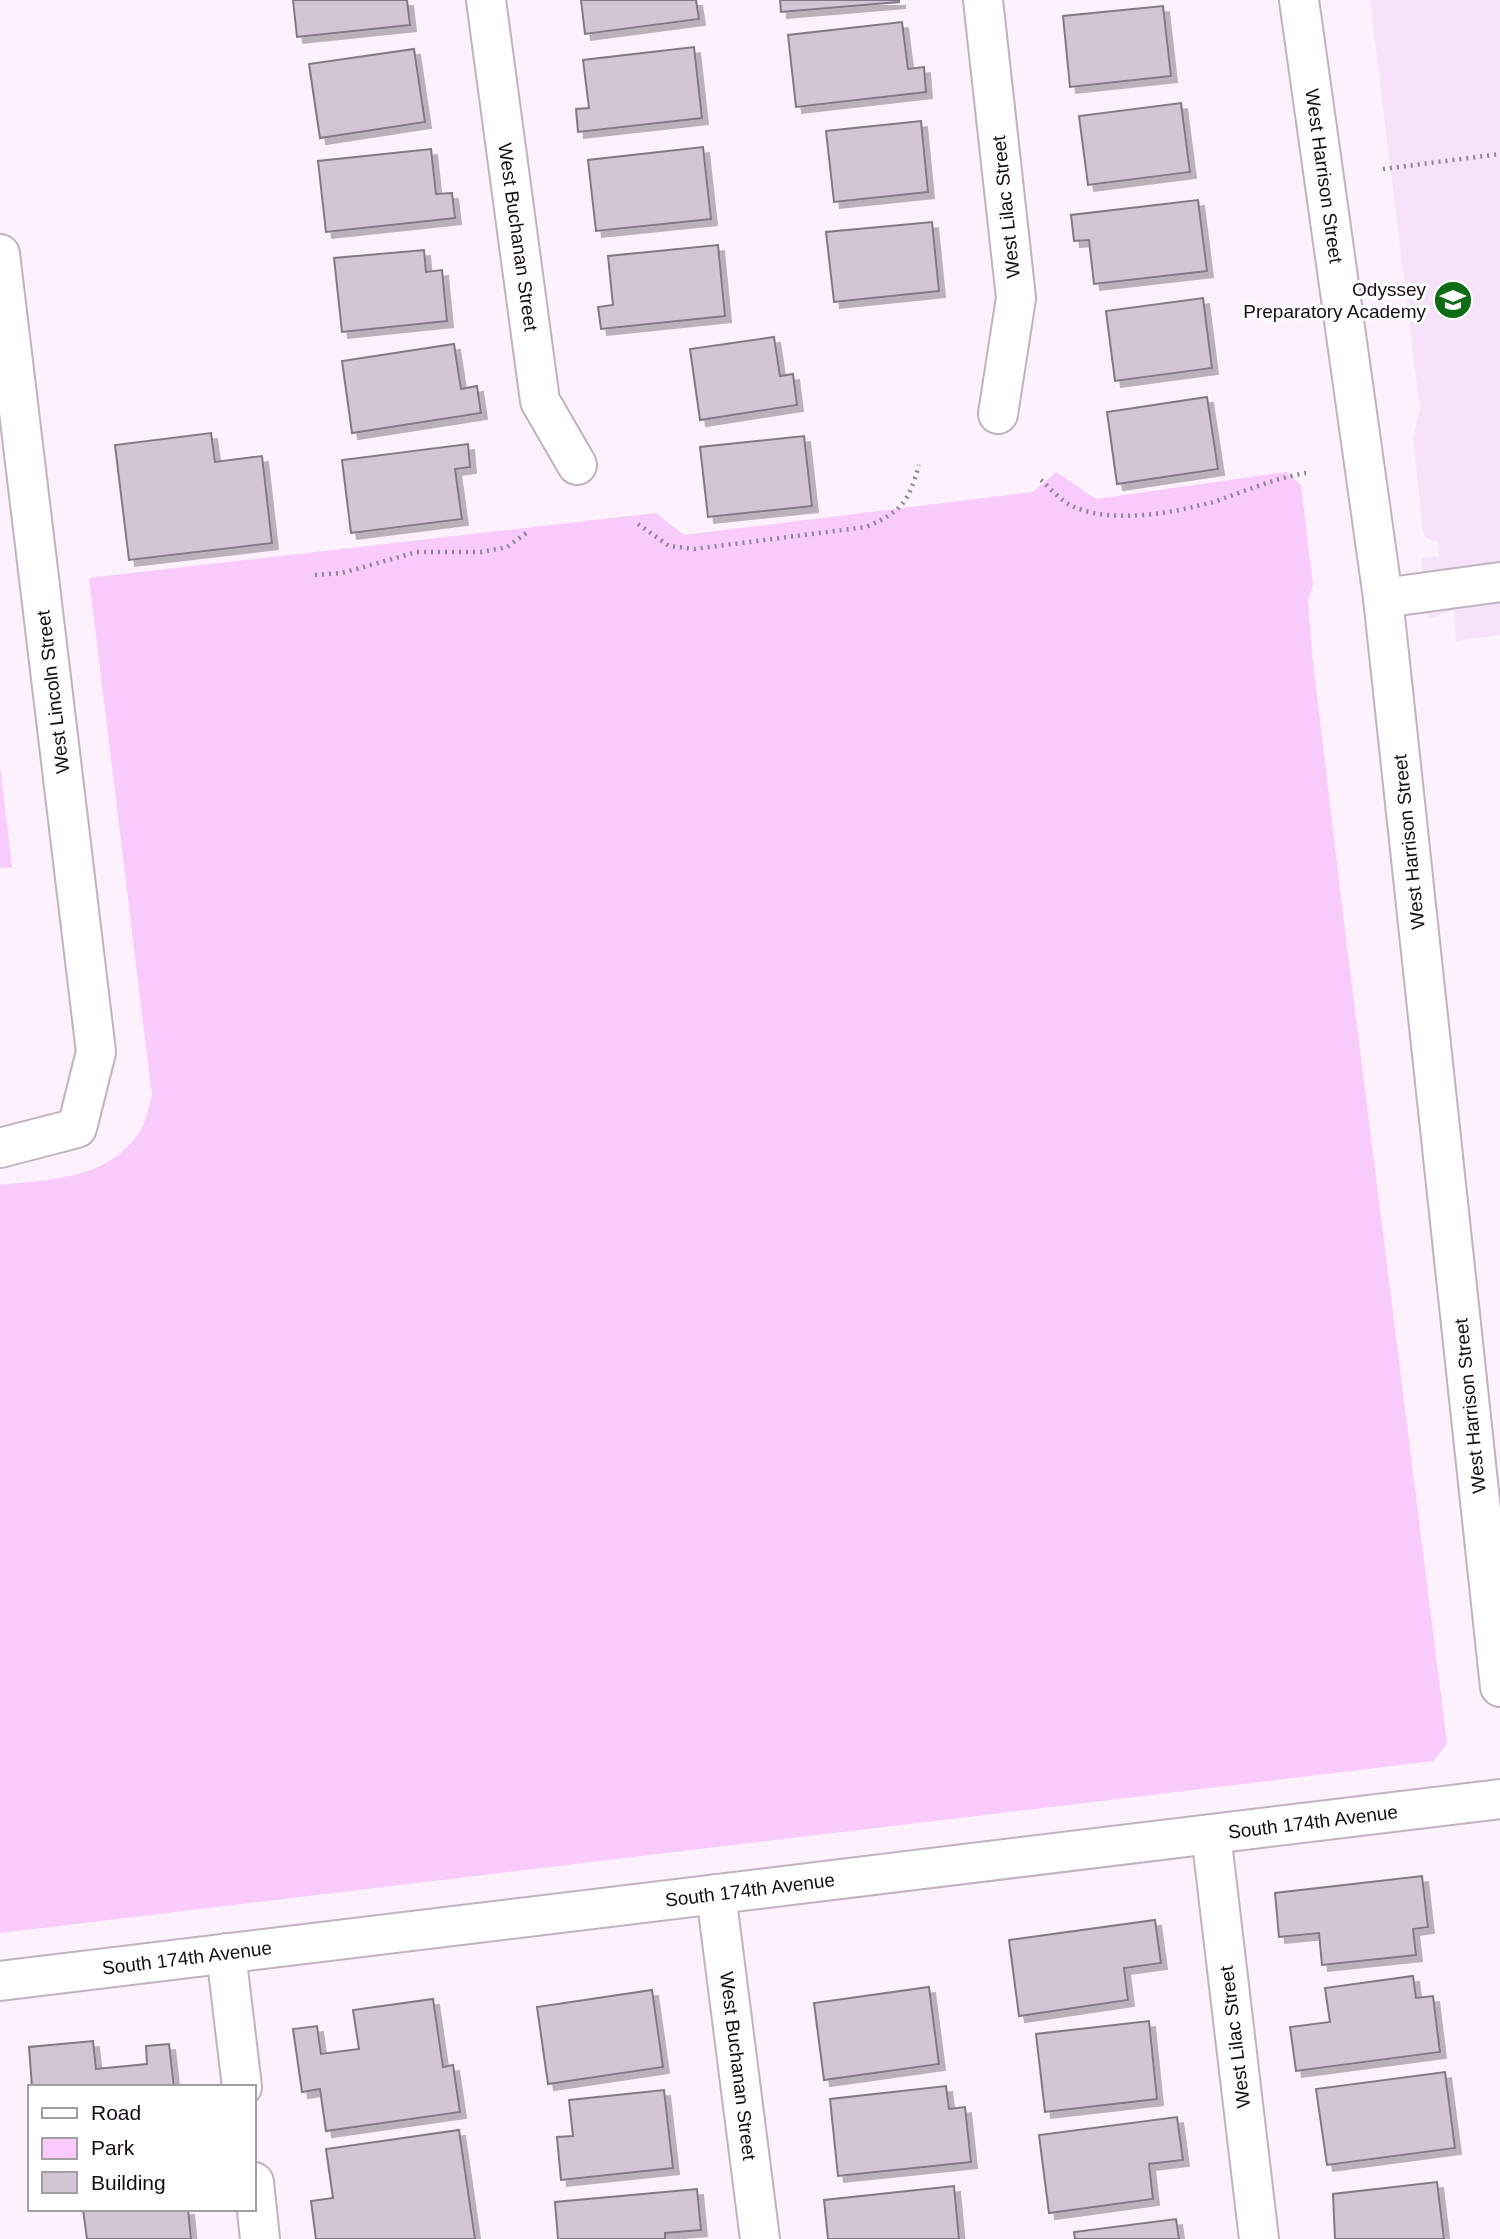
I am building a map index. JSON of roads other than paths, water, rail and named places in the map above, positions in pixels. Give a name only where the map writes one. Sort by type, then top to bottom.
[{"type":"street","name":"West Buchanan Street","points":[[486,0],[540,401],[578,465]]},
{"type":"street","name":"West Lilac Street","points":[[983,0],[1016,298],[998,414]]},
{"type":"street","name":"West Harrison Street","points":[[1299,0],[1383,598],[1500,1687]]},
{"type":"street","name":"West Lincoln Street","points":[[0,254],[96,1052],[77,1128],[0,1148]]},
{"type":"street","points":[[1383,598],[1500,582]]},
{"type":"street","name":"South 174th Avenue","points":[[0,1981],[1500,1799]]},
{"type":"street","name":"West Lilac Street","points":[[1211,1834],[1259,2239]]},
{"type":"street","name":"West Buchanan Street","points":[[716,1894],[760,2239]]},
{"type":"street","points":[[226,1953],[242,2085]]},
{"type":"street","points":[[256,2201],[260,2239]]},
{"type":"place","name":"Odyssey Preparatory Academy","points":[[1453,300]]}]
